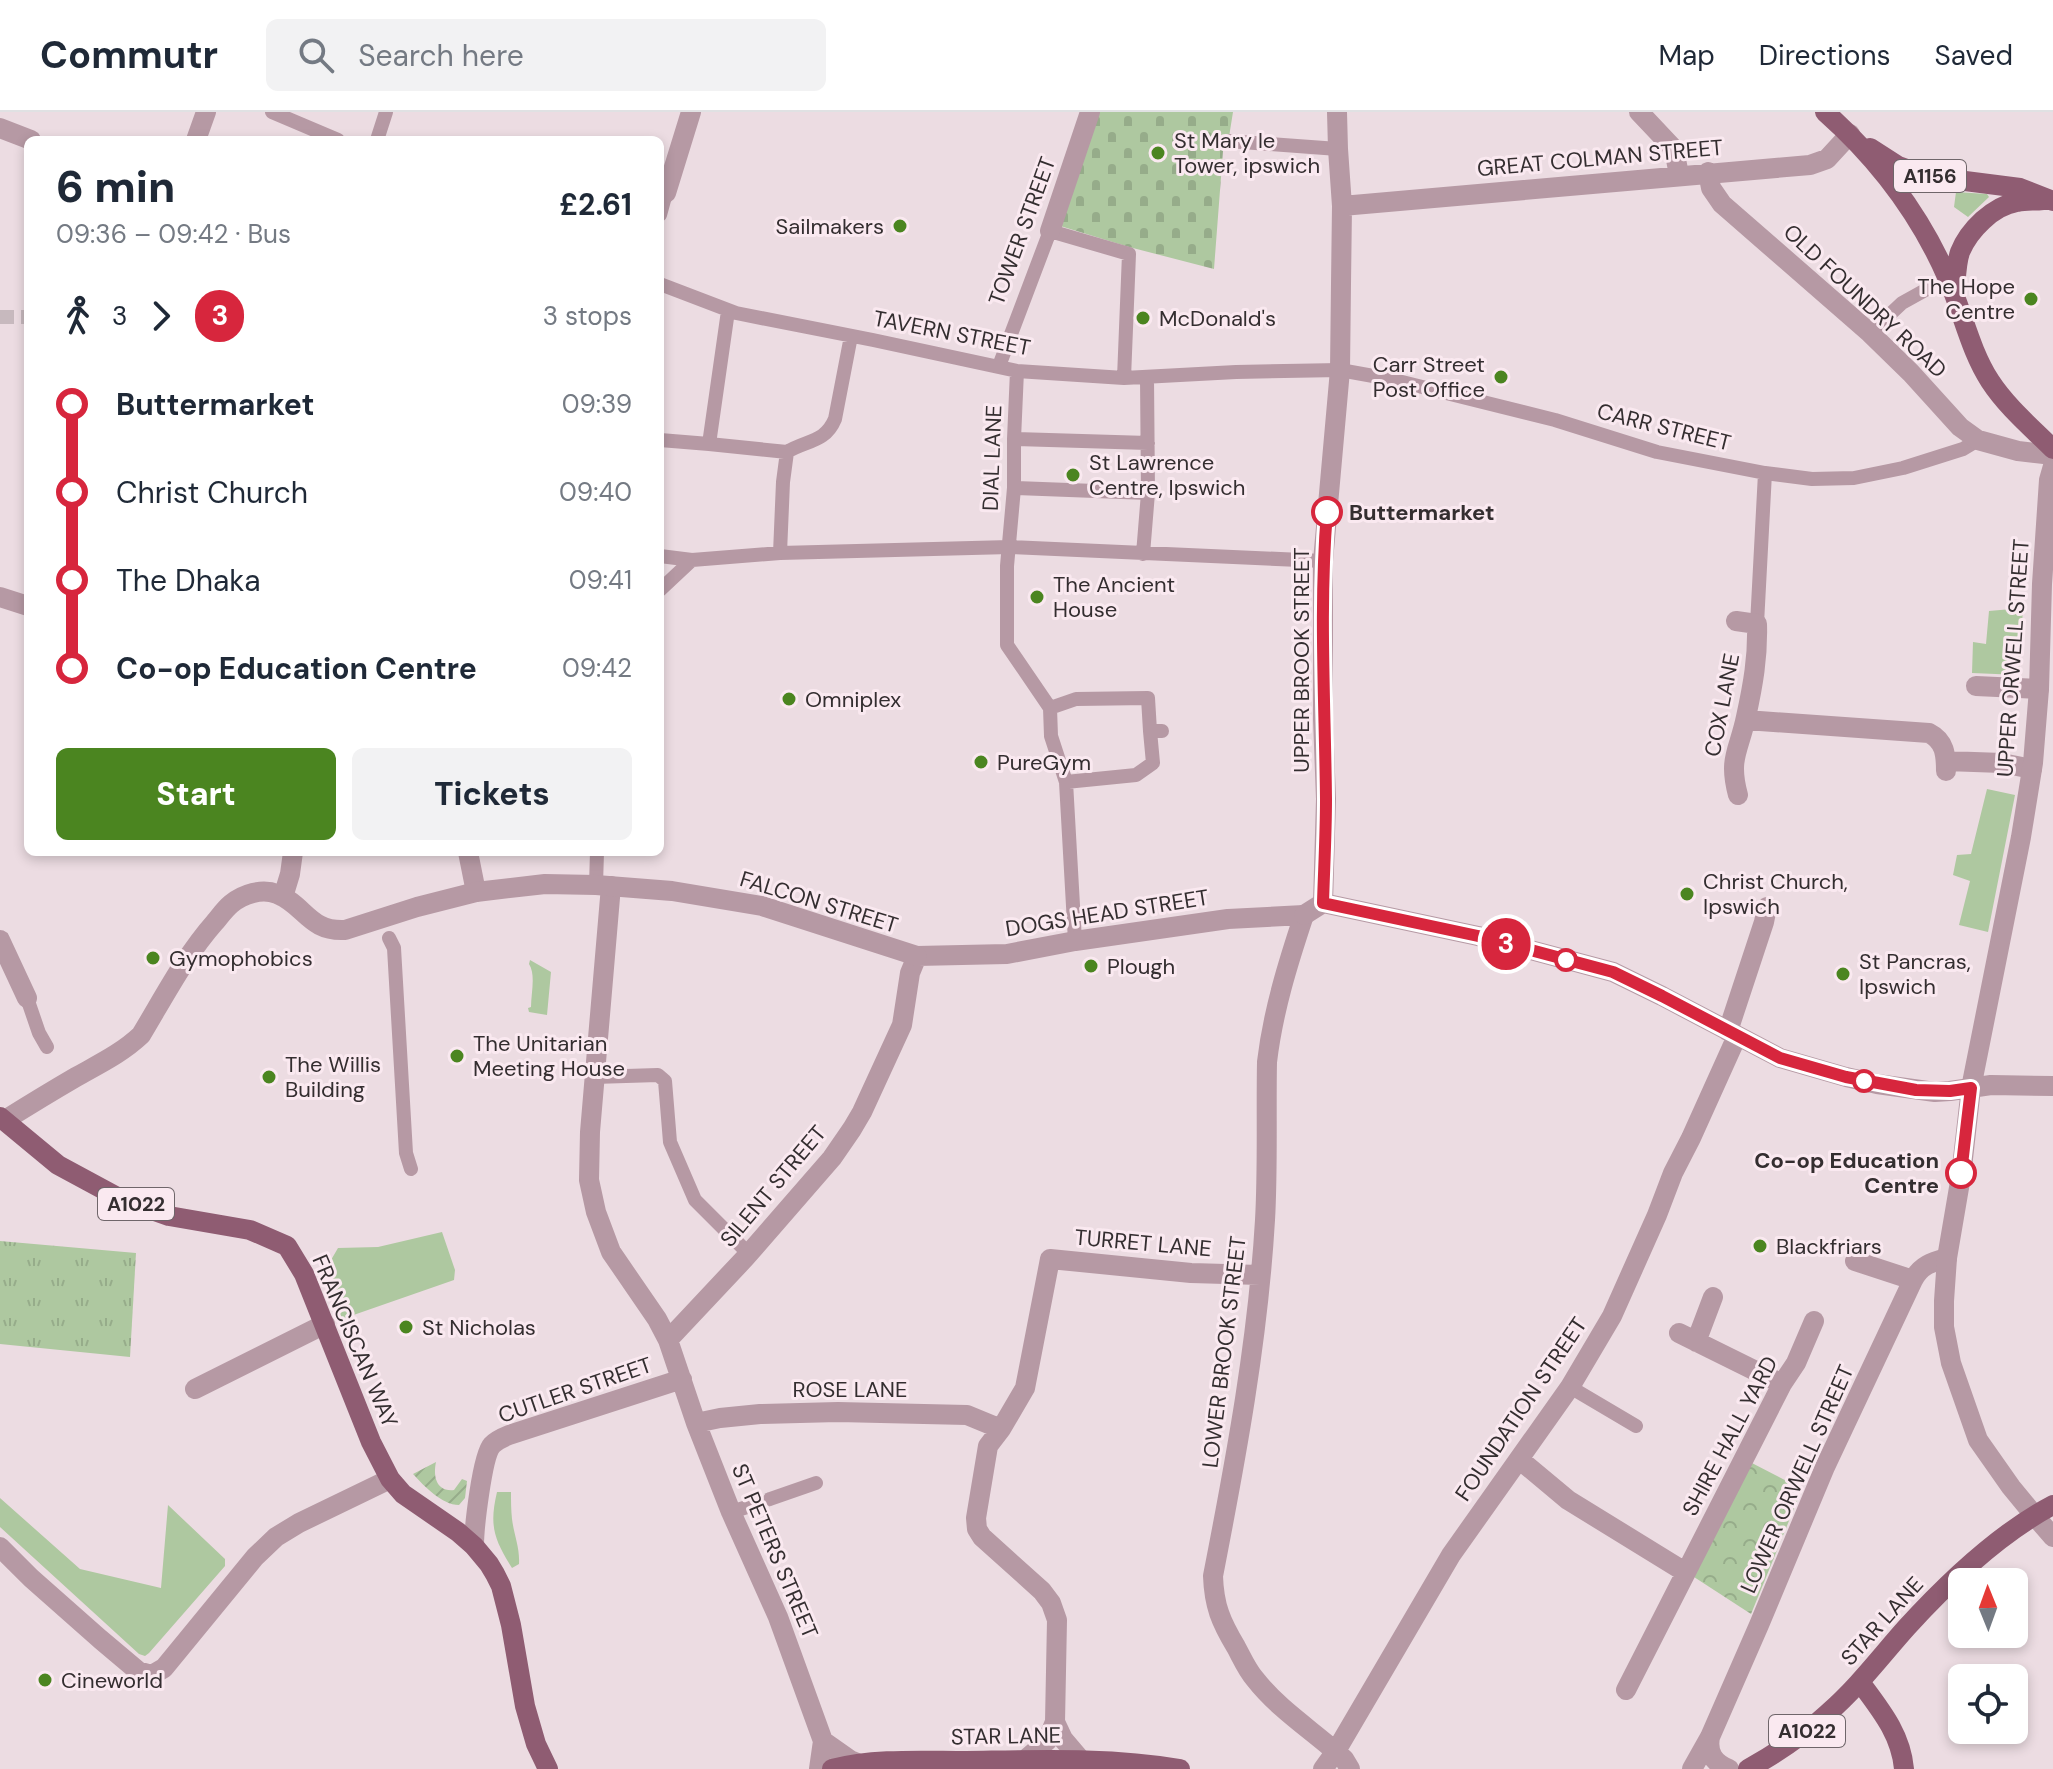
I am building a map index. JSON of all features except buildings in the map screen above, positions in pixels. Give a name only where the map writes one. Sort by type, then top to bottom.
[{"type":"main road","name":"A1156","points":[[1825,112],[1850,134],[1910,171],[1926,176],[2020,188],[2052,200]]},
{"type":"main road","name":"A1156","points":[[1850,134],[1916,216],[1935,251],[1973,348],[1991,382],[2009,405],[2053,449]]},
{"type":"main road","name":"A1156","points":[[1954,295],[1961,251],[1970,234],[1986,218],[2012,203],[2052,200]]},
{"type":"main road","name":"FRANCISCAN WAY","points":[[2,1116],[58,1165],[121,1199],[169,1216],[250,1230],[287,1246],[304,1274],[377,1456],[390,1479]]},
{"type":"main road","name":"A1022","points":[[390,1479],[410,1499],[474,1546],[501,1586],[525,1706],[536,1744],[548,1769]]},
{"type":"main road","name":"STAR LANE","points":[[1748,1769],[1806,1732],[1860,1682],[1907,1626],[1950,1583],[1989,1548],[2053,1505]]},
{"type":"main road","points":[[1860,1682],[1894,1730],[1904,1769]]},
{"type":"main road","name":"STAR LANE","points":[[832,1769],[857,1763],[1080,1759],[1180,1769]]},
{"type":"street","points":[[197,136],[206,112]]},
{"type":"street","points":[[272,112],[329,136]]},
{"type":"street","points":[[378,136],[386,112]]},
{"type":"street","points":[[664,200],[691,112]]},
{"type":"street","name":"TOWER STREET","points":[[999,366],[1050,231],[1090,112]]},
{"type":"street","name":"UPPER BROOK STREET","points":[[1323,903],[1326,799],[1323,561],[1340,370],[1342,206],[1337,112]]},
{"type":"street","points":[[1639,112],[1674,149],[1679,175]]},
{"type":"street","points":[[0,128],[24,137]]},
{"type":"street","name":"GREAT COLMAN STREET","points":[[1342,206],[1819,163],[1833,154],[1850,134]]},
{"type":"street","points":[[1228,141],[1338,149]]},
{"type":"street","name":"OLD FOUNDRY ROAD","points":[[1708,172],[1711,188],[1722,204],[1870,333],[1960,427],[1978,440],[2018,451],[2053,455]]},
{"type":"street","points":[[1050,231],[1129,254],[1124,378]]},
{"type":"street","name":"TAVERN STREET","points":[[664,286],[728,311],[1017,371],[1147,378],[1340,370]]},
{"type":"street","points":[[1870,333],[1902,303],[1929,288]]},
{"type":"street","points":[[709,444],[728,311]]},
{"type":"street","points":[[664,440],[787,452],[817,440],[831,430],[835,419],[851,336]]},
{"type":"street","name":"CARR STREET","points":[[1340,370],[1390,379],[1555,420],[1657,452],[1812,479],[1854,478],[1918,464],[1963,449],[1978,440]]},
{"type":"street","name":"DIAL LANE","points":[[1017,371],[1014,488],[1007,566],[1007,645],[1050,708]]},
{"type":"street","points":[[1143,554],[1148,493],[1147,378]]},
{"type":"street","points":[[1014,439],[1148,443]]},
{"type":"street","points":[[780,553],[787,452]]},
{"type":"street","name":"UPPER ORWELL STREET","points":[[2053,466],[2049,480],[2032,769],[1971,1088],[1947,1258],[1944,1327],[1951,1363],[1978,1440],[2053,1537]]},
{"type":"street","name":"COX LANE","points":[[1738,795],[1733,767],[1746,720],[1758,655],[1765,473]]},
{"type":"street","points":[[1014,488],[1148,493]]},
{"type":"street","points":[[664,556],[692,560],[780,553],[1010,547],[1323,561]]},
{"type":"street","points":[[664,586],[692,560]]},
{"type":"street","points":[[0,597],[24,605]]},
{"type":"street","points":[[1736,621],[1757,624]]},
{"type":"street","points":[[1976,686],[2039,689]]},
{"type":"street","points":[[1066,782],[1136,775],[1153,763],[1156,731],[1148,698],[1076,699],[1050,708],[1051,736],[1066,782],[1075,941]]},
{"type":"street","points":[[1746,720],[1929,733],[1942,745],[1946,766],[2002,763],[2032,769]]},
{"type":"street","points":[[2,1116],[104,1062],[133,1043],[141,1035],[196,944],[231,903],[247,894],[264,891],[283,897],[292,856]]},
{"type":"street","points":[[469,856],[476,892]]},
{"type":"street","points":[[598,856],[604,886]]},
{"type":"street","name":"FALCON STREET","points":[[283,897],[318,925],[345,930],[476,892],[545,884],[672,891],[762,906],[917,956]]},
{"type":"street","name":"ST PETERS STREET","points":[[604,886],[589,1161],[591,1193],[606,1243],[668,1340],[696,1423],[739,1509],[823,1741],[819,1769]]},
{"type":"street","points":[[1304,915],[1323,903],[1478,936],[1613,972],[1780,1058],[1846,1077],[1916,1090],[1950,1091],[1991,1085],[2053,1086]]},
{"type":"street","points":[[1732,1034],[1767,907]]},
{"type":"street","name":"DOGS HEAD STREET","points":[[917,956],[1007,954],[1228,919],[1304,915]]},
{"type":"street","name":"LOWER BROOK STREET","points":[[1304,915],[1278,995],[1270,1038],[1265,1218],[1251,1370],[1213,1576],[1213,1595],[1224,1626],[1253,1677],[1272,1698],[1336,1751],[1350,1769]]},
{"type":"street","points":[[389,938],[394,948],[406,1153],[411,1169]]},
{"type":"street","points":[[2,948],[47,1047]]},
{"type":"street","name":"SILENT STREET","points":[[668,1340],[832,1158],[862,1112],[902,1025],[910,973],[917,956]]},
{"type":"street","name":"FOUNDATION STREET","points":[[1336,1751],[1451,1555],[1570,1387],[1612,1316],[1691,1138],[1732,1034]]},
{"type":"street","points":[[594,1077],[658,1075],[665,1081],[670,1142],[695,1200],[748,1253]]},
{"type":"street","points":[[1855,1261],[1913,1280],[1922,1267],[1947,1258]]},
{"type":"street","name":"TURRET LANE","points":[[1055,1722],[1057,1620],[1051,1603],[1042,1591],[992,1547],[977,1529],[976,1518],[988,1446],[1025,1388],[1050,1259],[1191,1273],[1260,1275]]},
{"type":"street","name":"LOWER ORWELL STREET","points":[[1692,1769],[1710,1737],[1825,1467],[1913,1280]]},
{"type":"street","points":[[1713,1297],[1687,1337],[1782,1384]]},
{"type":"street","name":"SHIRE HALL YARD","points":[[1626,1690],[1782,1384],[1796,1363],[1814,1321]]},
{"type":"street","points":[[195,1389],[325,1324]]},
{"type":"street","name":"CUTLER STREET","points":[[474,1546],[475,1515],[485,1461],[496,1441],[682,1379]]},
{"type":"street","points":[[1570,1387],[1636,1426]]},
{"type":"street","name":"ROSE LANE","points":[[696,1423],[760,1414],[845,1412],[967,1415],[1001,1429]]},
{"type":"street","points":[[1520,1460],[1568,1500],[1685,1572]]},
{"type":"street","points":[[0,1547],[138,1671],[158,1673],[255,1557],[276,1537],[390,1479]]},
{"type":"street","points":[[770,1499],[816,1483]]},
{"type":"street","points":[[1055,1722],[1063,1739],[1080,1759]]},
{"type":"street","points":[[1026,1759],[1047,1741],[1055,1722]]},
{"type":"street","points":[[1710,1737],[1711,1755],[1729,1769]]},
{"type":"street","points":[[823,1741],[857,1763]]},
{"type":"street","points":[[1323,1769],[1336,1751]]},
{"type":"green space","points":[[1097,112],[1233,112],[1229,137],[1224,138],[1214,269],[1057,225]]},
{"type":"green space","points":[[1956,192],[1987,194],[1989,197],[1968,217],[1954,207]]},
{"type":"green space","points":[[2023,608],[2019,675],[1972,673],[1973,642],[1986,644],[1989,611]]},
{"type":"green space","points":[[1987,789],[2015,795],[1988,932],[1959,925],[1970,881],[1953,875],[1957,855],[1971,854]]},
{"type":"green space","points":[[530,960],[551,972],[547,1015],[529,1012],[533,984]]},
{"type":"green space","points":[[442,1232],[455,1270],[454,1280],[342,1319],[324,1272],[338,1248],[378,1247]]},
{"type":"green space","points":[[0,1241],[136,1253],[130,1357],[0,1344]]},
{"type":"green space","points":[[1748,1461],[1802,1489],[1751,1614],[1694,1577]]},
{"type":"green space","points":[[436,1462],[437,1482],[443,1488],[454,1490],[462,1479],[467,1481],[465,1498],[459,1505],[440,1498],[413,1474]]},
{"type":"green space","points":[[497,1492],[511,1492],[519,1558],[519,1564],[512,1568],[501,1549],[493,1523]]},
{"type":"green space","points":[[0,1498],[80,1569],[161,1588],[168,1505],[225,1559],[225,1566],[145,1656],[139,1654],[0,1527]]},
{"type":"tunnel","points":[[0,317],[24,317]]},
{"type":"tunnel","points":[[747,1507],[770,1499]]},
{"type":"bus line","name":"3","points":[[1327,512],[1323,561],[1326,799],[1323,903],[1478,936],[1613,972],[1780,1058],[1846,1077],[1935,1092],[1971,1088],[1961,1173]]},
{"type":"place","name":"St Mary le Tower, ipswich","points":[[1158,153]]},
{"type":"place","name":"Sailmakers","points":[[900,226]]},
{"type":"place","name":"The Hope Centre","points":[[2031,299]]},
{"type":"place","name":"McDonald's","points":[[1143,318]]},
{"type":"place","name":"Carr Street Post Office","points":[[1501,377]]},
{"type":"place","name":"St Lawrence Centre, Ipswich","points":[[1073,475]]},
{"type":"place","name":"Buttermarket","points":[[1327,512]]},
{"type":"place","name":"The Ancient House","points":[[1037,597]]},
{"type":"place","name":"Omniplex","points":[[789,699]]},
{"type":"place","name":"PureGym","points":[[981,762]]},
{"type":"place","name":"Christ Church, Ipswich","points":[[1687,894]]},
{"type":"place","name":"Gymophobics","points":[[153,958]]},
{"type":"place","name":"Plough","points":[[1091,966]]},
{"type":"place","name":"St Pancras, Ipswich","points":[[1843,974]]},
{"type":"place","name":"The Unitarian Meeting House","points":[[457,1056]]},
{"type":"place","name":"The Willis Building","points":[[269,1077]]},
{"type":"place","name":"Co-op Education Centre","points":[[1961,1173]]},
{"type":"place","name":"Blackfriars","points":[[1760,1246]]},
{"type":"place","name":"St Nicholas","points":[[406,1327]]},
{"type":"place","name":"Cineworld","points":[[45,1680]]}]
